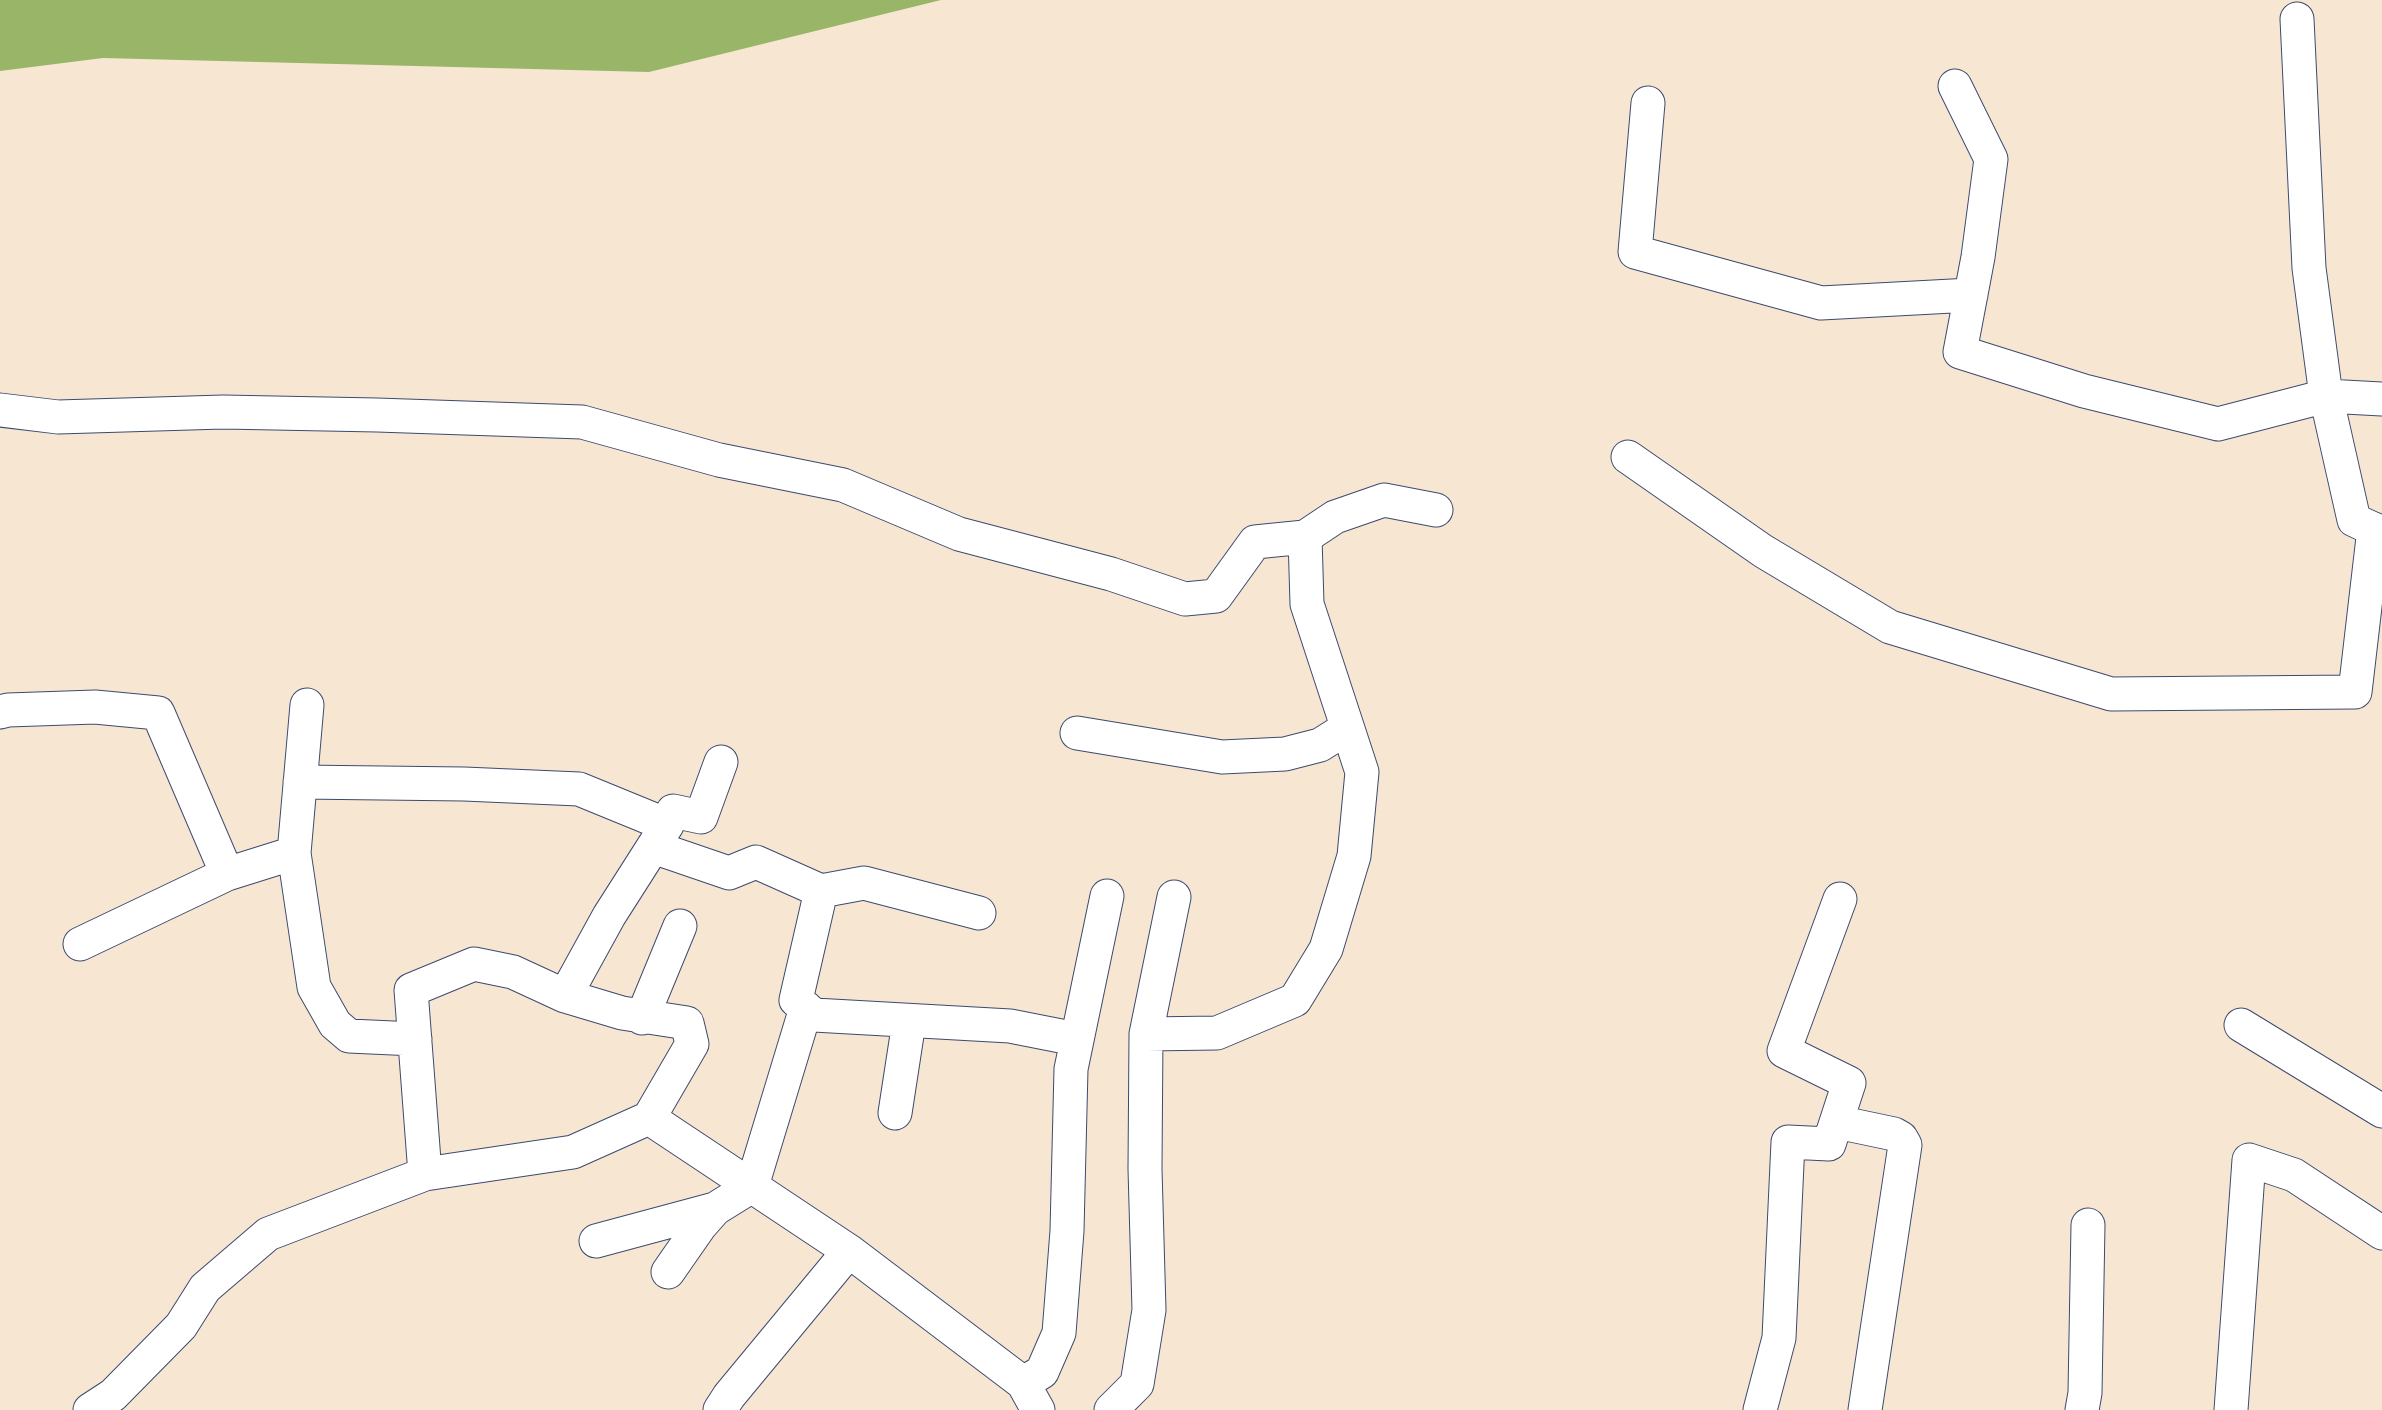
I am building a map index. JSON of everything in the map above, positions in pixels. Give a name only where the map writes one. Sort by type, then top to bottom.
[{"type":"street","points":[[1628,457],[1763,551],[1890,627],[2110,694],[2355,692],[2378,531],[2354,520],[2326,396],[2309,268],[2297,19]]},
{"type":"street","points":[[1955,86],[1991,159],[1978,258],[1960,352],[2084,391],[2218,424],[2326,396],[2382,399]]},
{"type":"street","points":[[1648,103],[1635,252],[1821,303],[1971,296]]},
{"type":"street","points":[[0,410],[58,417],[223,412],[582,422],[718,460],[843,485],[959,534],[1111,574],[1185,599],[1216,596],[1255,542],[1305,537],[1335,518],[1384,500],[1436,510]]},
{"type":"street","points":[[1146,1034],[1217,1033],[1294,1000],[1326,949],[1354,856],[1362,772],[1307,604],[1305,537]]},
{"type":"street","points":[[307,705],[294,853],[314,987],[335,1024],[349,1036],[415,1039]]},
{"type":"street","points":[[0,712],[95,707],[158,713],[227,874]]},
{"type":"street","points":[[1077,733],[1222,757],[1285,754],[1320,745],[1347,728]]},
{"type":"street","points":[[565,996],[609,916],[660,836],[673,811],[701,817],[722,762]]},
{"type":"street","points":[[300,782],[464,784],[579,789],[729,873],[756,862],[821,891],[864,883],[979,913]]},
{"type":"street","points":[[80,944],[227,874],[294,853]]},
{"type":"street","points":[[821,891],[795,1000],[814,1015],[1010,1026],[1076,1039]]},
{"type":"street","points":[[649,1118],[849,1251],[1030,1396],[1059,1333],[1067,1231],[1071,1069],[1107,896]]},
{"type":"street","points":[[1111,1410],[1137,1384],[1149,1310],[1145,1169],[1146,1034],[1174,897]]},
{"type":"street","points":[[1760,1410],[1779,1338],[1788,1142],[1829,1144],[1849,1083],[1784,1051],[1840,899]]},
{"type":"street","points":[[642,1018],[680,926]]},
{"type":"street","points":[[90,1410],[113,1395],[181,1326],[205,1288],[268,1234],[425,1174],[573,1152],[649,1118],[692,1044],[687,1023],[642,1018],[565,996],[513,972],[474,964],[411,990],[425,1174]]},
{"type":"street","points":[[668,1272],[700,1226],[715,1209],[752,1186],[806,1008]]},
{"type":"street","points":[[895,1113],[909,1022]]},
{"type":"street","points":[[2241,1025],[2382,1111]]},
{"type":"street","points":[[1836,1122],[1894,1134],[1901,1138],[1905,1145],[1865,1410]]},
{"type":"street","points":[[2231,1410],[2249,1160],[2294,1175],[2382,1233]]},
{"type":"street","points":[[596,1241],[715,1209]]},
{"type":"street","points":[[2082,1410],[2085,1393],[2088,1225]]},
{"type":"street","points":[[730,1405],[849,1251]]},
{"type":"green space","points":[[0,0],[941,0],[649,72],[103,58],[0,71]]}]
